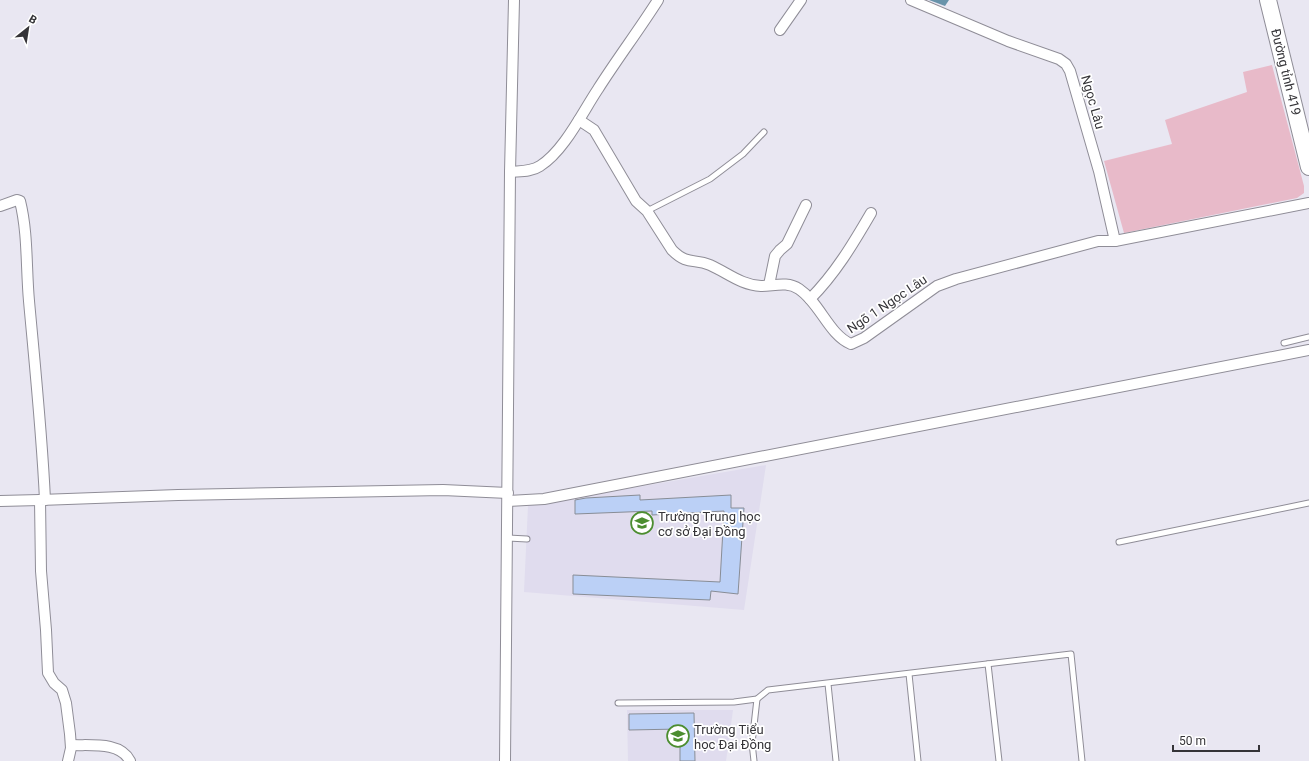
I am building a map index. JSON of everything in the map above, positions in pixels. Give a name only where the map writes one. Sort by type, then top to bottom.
[{"type":"main road","name":"Đường tỉnh 419","points":[[1268,0],[1309,167]]},
{"type":"street","points":[[505,761],[510,172],[514,0]]},
{"type":"street","points":[[510,172],[532,170],[544,163],[556,151],[579,120],[597,90],[658,0]]},
{"type":"street","points":[[780,30],[801,0]]},
{"type":"street","name":"Ngọc Lâu","points":[[911,0],[1008,40],[1059,59],[1066,64],[1070,71],[1099,171],[1115,241]]},
{"type":"street","name":"Ngõ 1 Ngọc Lâu","points":[[579,120],[594,130],[636,201],[647,211],[672,250],[683,260],[704,263],[742,282],[761,286],[789,285],[798,289],[810,299],[844,342],[851,344],[864,338],[937,286],[1098,241],[1115,241],[1309,203]]},
{"type":"street","points":[[0,206],[17,200],[20,201],[25,239],[43,463],[41,571],[48,673],[65,696],[71,745],[68,761]]},
{"type":"street","points":[[768,285],[776,256],[788,242],[806,205]]},
{"type":"street","points":[[810,299],[829,280],[871,213]]},
{"type":"street","points":[[0,501],[186,495],[435,490],[544,499],[1309,350]]},
{"type":"street","points":[[71,745],[116,749],[124,753],[130,761]]},
{"type":"lane","points":[[647,211],[710,179],[743,154],[764,132]]},
{"type":"lane","points":[[1284,343],[1309,337]]},
{"type":"lane","points":[[1119,542],[1309,503]]},
{"type":"lane","points":[[508,538],[527,539]]},
{"type":"lane","points":[[618,703],[734,702],[757,699],[768,690],[1071,654],[1082,761]]},
{"type":"lane","points":[[988,664],[998,761]]},
{"type":"lane","points":[[909,674],[918,761]]},
{"type":"lane","points":[[828,684],[836,761]]},
{"type":"lane","points":[[754,761],[752,743],[757,699]]},
{"type":"shaded area","points":[[1272,65],[1304,186],[1304,193],[1297,198],[1124,233],[1104,161],[1172,144],[1165,120],[1247,92],[1243,72]]},
{"type":"shaded area","name":"Trường Trung học cơ sở Đại Đồng","points":[[766,465],[744,610],[524,592],[528,506]]},
{"type":"shaded area","name":"Trường Tiểu học Đại Đồng","points":[[627,710],[733,710],[726,761],[628,761]]},
{"type":"water","points":[[929,0],[949,0],[945,6]]},
{"type":"building","points":[[640,495],[640,500],[731,495],[731,508],[744,508],[738,594],[711,591],[710,600],[573,594],[573,575],[720,582],[724,511],[652,515],[652,511],[575,514],[575,500]]},
{"type":"building","points":[[694,713],[695,761],[680,761],[680,729],[629,730],[629,714]]},
{"type":"place","name":"Trường Trung học cơ sở Đại Đồng","points":[[642,523]]},
{"type":"place","name":"Trường Tiểu học Đại Đồng","points":[[678,736]]}]
